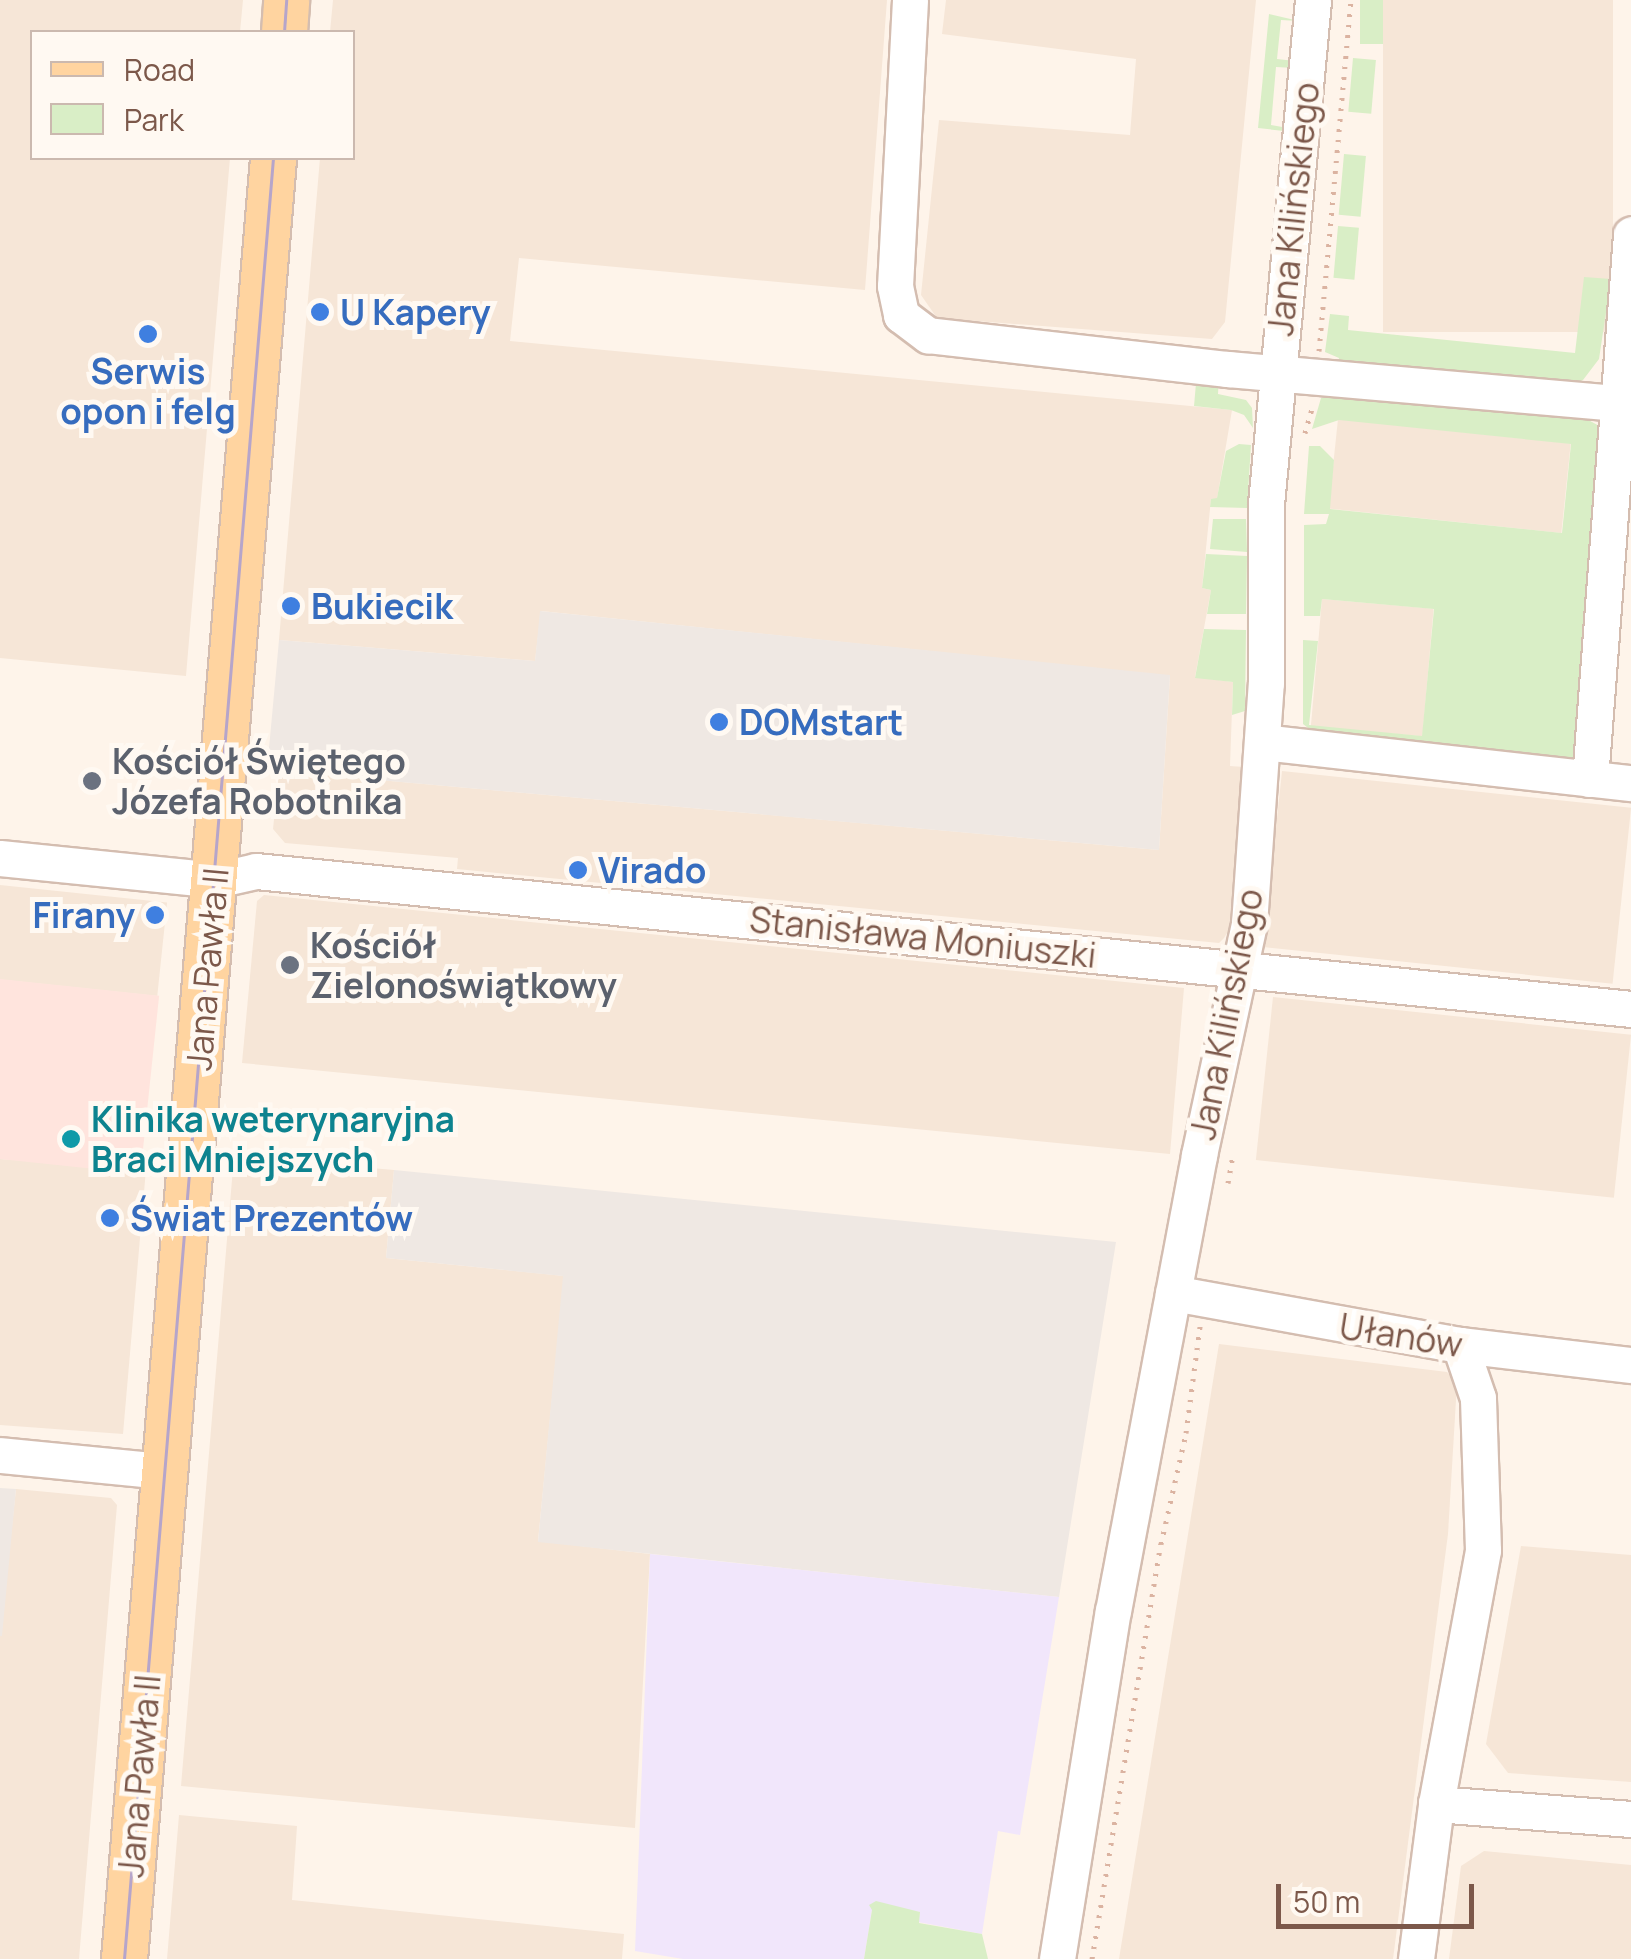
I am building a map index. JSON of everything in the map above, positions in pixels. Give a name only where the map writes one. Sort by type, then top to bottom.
[{"type":"main road","points":[[284,30],[286,0]]},
{"type":"main road","name":"Jana Pawła II","points":[[124,1959],[273,160]]},
{"type":"street","points":[[910,0],[895,286],[902,315],[928,334],[956,341],[1278,372],[1623,393]]},
{"type":"street","name":"Jana Kilińskiego","points":[[1056,1959],[1114,1610],[1189,1296],[1249,924],[1263,742],[1266,523],[1313,0]]},
{"type":"street","points":[[1590,780],[1623,393],[1631,235]]},
{"type":"street","points":[[1263,742],[1631,783]]},
{"type":"street","name":"Stanisława Moniuszki","points":[[0,858],[216,880],[256,871],[1631,1009]]},
{"type":"street","name":"Ułanów","points":[[1189,1296],[1460,1346],[1631,1365]]},
{"type":"street","points":[[1416,1959],[1436,1804],[1483,1550],[1478,1398],[1460,1346]]},
{"type":"street","points":[[0,1455],[164,1471]]},
{"type":"street","points":[[1436,1804],[1631,1819]]},
{"type":"path","points":[[1318,363],[1351,0]]},
{"type":"path","points":[[1304,440],[1314,400]]},
{"type":"path","points":[[1226,1189],[1234,1152]]},
{"type":"path","points":[[1092,1959],[1161,1544],[1186,1433],[1189,1296]]},
{"type":"shaded area","points":[[0,0],[243,0],[240,30],[30,30],[30,160],[230,160],[186,676],[0,658]]},
{"type":"shaded area","points":[[333,0],[887,0],[865,290],[519,258],[510,341],[1232,410],[1217,499],[1211,499],[1202,588],[1211,590],[1195,677],[1233,682],[1230,766],[1244,767],[1229,930],[1219,943],[457,869],[458,858],[285,843],[273,829],[279,771],[1159,850],[1170,676],[541,611],[535,661],[279,640],[320,160],[355,160],[355,30],[330,30]]},
{"type":"shaded area","points":[[946,0],[1256,0],[1225,322],[1212,339],[937,318],[921,295],[939,120],[1130,135],[1136,59],[942,34]]},
{"type":"shaded area","points":[[1383,0],[1613,0],[1613,332],[1383,332]]},
{"type":"shaded area","points":[[1338,419],[1571,443],[1561,533],[1329,509]]},
{"type":"shaded area","points":[[1322,599],[1434,609],[1422,736],[1311,727]]},
{"type":"shaded area","name":"DOMstart","points":[[540,611],[1170,675],[1159,850],[267,770],[279,640],[535,661]]},
{"type":"shaded area","points":[[1282,771],[1631,808],[1613,984],[1263,947]]},
{"type":"shaded area","points":[[0,885],[167,903],[157,996],[0,980]]},
{"type":"shaded area","points":[[264,895],[1184,988],[1170,1154],[242,1063],[257,901]]},
{"type":"shaded area","points":[[0,979],[159,996],[140,1174],[0,1159]]},
{"type":"shaded area","points":[[1273,997],[1631,1035],[1614,1198],[1256,1160]]},
{"type":"shaded area","points":[[234,1156],[394,1170],[386,1258],[564,1276],[538,1541],[650,1554],[635,1828],[181,1786]]},
{"type":"shaded area","points":[[0,1159],[146,1169],[123,1434],[0,1425]]},
{"type":"shaded area","points":[[394,1170],[1116,1242],[1059,1597],[538,1542],[563,1276],[386,1258]]},
{"type":"shaded area","points":[[1219,1344],[1447,1372],[1457,1383],[1448,1534],[1393,1959],[1119,1959]]},
{"type":"shaded area","points":[[0,1488],[16,1489],[2,1636],[0,1636]]},
{"type":"shaded area","points":[[16,1489],[111,1498],[117,1505],[79,1959],[0,1959],[0,1636]]},
{"type":"shaded area","points":[[1521,1546],[1631,1555],[1631,1782],[1508,1773],[1486,1744]]},
{"type":"shaded area","points":[[650,1554],[1059,1597],[1020,1835],[998,1831],[982,1934],[918,1922],[920,1912],[878,1905],[872,1910],[864,1959],[683,1959],[635,1951]]},
{"type":"shaded area","points":[[179,1815],[297,1826],[292,1900],[624,1934],[622,1959],[167,1959]]},
{"type":"shaded area","points":[[1484,1851],[1631,1865],[1631,1959],[1449,1959],[1461,1866]]},
{"type":"green space","points":[[1360,0],[1383,0],[1383,44],[1360,44]]},
{"type":"green space","points":[[1269,14],[1299,21],[1281,20],[1277,59],[1295,61],[1294,68],[1276,67],[1271,125],[1288,128],[1284,131],[1258,128]]},
{"type":"green space","points":[[1353,58],[1376,60],[1371,114],[1348,112]]},
{"type":"green space","points":[[1344,154],[1366,156],[1361,217],[1339,215]]},
{"type":"green space","points":[[1338,226],[1359,228],[1354,280],[1333,278]]},
{"type":"green space","points":[[1584,277],[1611,279],[1599,359],[1583,380],[1571,385],[1338,366],[1339,358],[1325,352],[1330,314],[1349,316],[1348,330],[1575,353]]},
{"type":"green space","points":[[1197,372],[1219,376],[1218,394],[1246,400],[1252,408],[1253,428],[1244,415],[1231,410],[1194,406]]},
{"type":"green space","points":[[1336,389],[1581,416],[1603,428],[1575,766],[1312,731],[1303,724],[1303,640],[1318,641],[1309,725],[1422,736],[1434,609],[1322,599],[1320,616],[1304,616],[1304,525],[1326,524],[1329,514],[1304,514],[1309,446],[1320,446],[1334,460],[1330,509],[1562,533],[1571,444],[1339,420],[1312,429],[1321,398],[1335,396]]},
{"type":"green space","points":[[1239,444],[1251,445],[1247,508],[1210,507],[1211,499],[1217,498],[1226,451]]},
{"type":"green space","points":[[1213,519],[1246,519],[1247,552],[1210,549]]},
{"type":"green space","points":[[1206,554],[1247,556],[1246,614],[1207,614],[1211,590],[1202,588]]},
{"type":"green space","points":[[1204,629],[1246,630],[1245,711],[1232,715],[1233,682],[1195,678]]},
{"type":"green space","points":[[876,1901],[920,1912],[919,1923],[982,1934],[988,1959],[864,1959],[872,1910],[869,1905]]},
{"type":"tram line","points":[[284,30],[286,0]]},
{"type":"tram line","points":[[124,1959],[273,160]]},
{"type":"place","name":"U Kapery","points":[[320,312]]},
{"type":"place","name":"Serwis opon i felg","points":[[148,334]]},
{"type":"place","name":"Bukiecik","points":[[291,606]]},
{"type":"place","name":"DOMstart","points":[[719,722]]},
{"type":"place","name":"Kościół Świętego Józefa Robotnika","points":[[92,781]]},
{"type":"place","name":"Virado","points":[[578,870]]},
{"type":"place","name":"Firany","points":[[155,915]]},
{"type":"place","name":"Kościół Zielonoświątkowy","points":[[290,965]]},
{"type":"place","name":"Klinika weterynaryjna Braci Mniejszych","points":[[71,1139]]},
{"type":"place","name":"Świat Prezentów","points":[[110,1218]]}]
